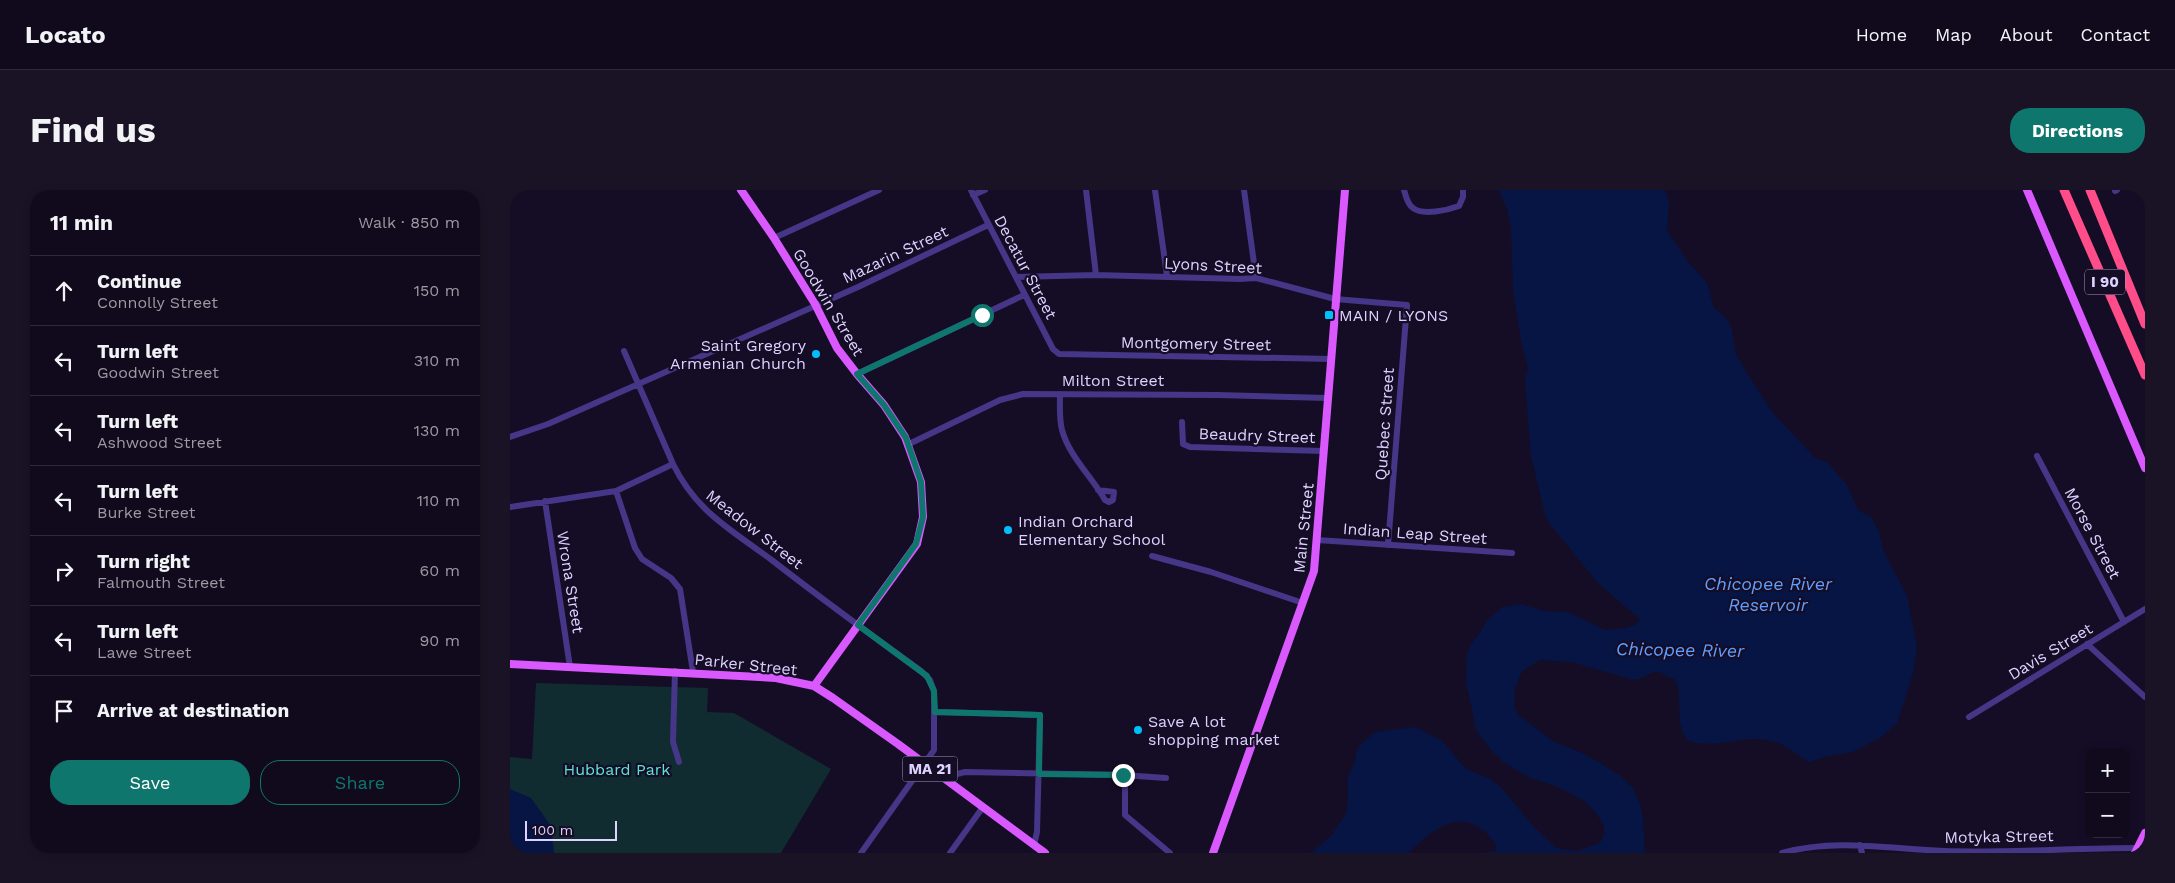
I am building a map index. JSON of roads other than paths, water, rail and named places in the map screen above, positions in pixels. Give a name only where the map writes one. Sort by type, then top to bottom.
[{"type":"highway","name":"I 90","points":[[2064,190],[2145,375]]},
{"type":"highway","name":"I 90","points":[[2090,190],[2145,324]]},
{"type":"main road","name":"Goodwin Street","points":[[741,190],[774,238],[815,304],[837,348],[884,405],[909,444],[921,482],[923,517],[916,544],[814,686]]},
{"type":"main road","name":"Main Street","points":[[1213,853],[1314,571],[1345,190]]},
{"type":"main road","points":[[2027,190],[2145,468]]},
{"type":"main road","name":"Parker Street","points":[[510,664],[675,671],[776,678],[814,686],[898,744],[1045,853]]},
{"type":"main road","points":[[2137,850],[2145,833]]},
{"type":"street","points":[[774,238],[879,190]]},
{"type":"street","points":[[972,193],[985,190]]},
{"type":"street","points":[[1086,190],[1096,275]]},
{"type":"street","points":[[1155,190],[1167,276]]},
{"type":"street","points":[[1244,190],[1256,278]]},
{"type":"street","points":[[1404,190],[1409,204],[1421,212],[1455,207],[1462,202],[1463,190]]},
{"type":"street","name":"Decatur Street","points":[[972,193],[1053,349],[1059,354]]},
{"type":"street","name":"Mazarin Street","points":[[510,437],[530,431],[638,384],[858,286],[988,225]]},
{"type":"street","name":"Lyons Street","points":[[1016,277],[1096,275],[1256,278],[1335,299],[1407,305]]},
{"type":"street","points":[[857,374],[1024,295]]},
{"type":"street","name":"Quebec Street","points":[[1388,545],[1407,305]]},
{"type":"street","name":"Meadow Street","points":[[624,351],[681,481],[704,509],[927,676],[934,691],[934,750],[861,853]]},
{"type":"street","name":"Montgomery Street","points":[[1059,354],[1332,359]]},
{"type":"street","name":"Milton Street","points":[[909,444],[1006,398],[1028,394],[1218,395],[1328,398]]},
{"type":"street","points":[[1060,394],[1062,431],[1098,490]]},
{"type":"street","name":"Beaudry Street","points":[[1182,422],[1183,444],[1190,447],[1324,451]]},
{"type":"street","name":"Morse Street","points":[[2037,456],[2124,622]]},
{"type":"street","points":[[510,507],[616,491],[673,464]]},
{"type":"street","points":[[616,491],[635,548],[642,559],[671,578],[680,589],[693,672]]},
{"type":"street","name":"Wrona Street","points":[[545,501],[570,666]]},
{"type":"street","name":"Indian Leap Street","points":[[1317,540],[1512,553]]},
{"type":"street","points":[[1152,556],[1211,572],[1304,603]]},
{"type":"street","name":"Davis Street","points":[[1969,717],[2145,609]]},
{"type":"street","points":[[2087,644],[2145,697]]},
{"type":"street","points":[[675,671],[673,742],[679,762]]},
{"type":"street","points":[[935,712],[1040,715],[1037,832],[1034,845]]},
{"type":"street","points":[[946,780],[953,774],[965,772],[1125,775],[1166,778]]},
{"type":"street","points":[[1125,775],[1125,815],[1170,853]]},
{"type":"street","points":[[950,853],[983,806]]},
{"type":"street","points":[[1860,845],[1862,853]]},
{"type":"street","name":"Motyka Street","points":[[1782,853],[1815,846],[1860,845],[1945,852],[2137,850]]},
{"type":"water","name":"Chicopee River Reservoir","points":[[1499,190],[1665,190],[1669,202],[1667,231],[1689,263],[1707,283],[1714,308],[1726,318],[1731,326],[1736,354],[1750,378],[1773,413],[1816,459],[1827,462],[1847,485],[1858,510],[1871,517],[1879,532],[1883,550],[1907,596],[1917,646],[1913,673],[1897,723],[1881,737],[1853,752],[1827,756],[1809,762],[1787,747],[1761,739],[1708,744],[1687,740],[1681,724],[1677,685],[1674,678],[1667,677],[1661,672],[1652,673],[1640,679],[1631,679],[1571,662],[1540,660],[1522,671],[1515,689],[1514,705],[1517,714],[1554,742],[1580,752],[1600,763],[1619,775],[1633,788],[1640,804],[1643,819],[1645,853],[1482,853],[1496,851],[1496,845],[1486,832],[1475,825],[1464,822],[1452,823],[1441,827],[1430,834],[1409,853],[1311,853],[1331,836],[1347,812],[1348,776],[1354,764],[1357,749],[1361,744],[1375,732],[1415,727],[1442,741],[1466,769],[1490,779],[1501,787],[1532,825],[1556,848],[1577,851],[1600,843],[1604,835],[1604,825],[1586,802],[1558,787],[1528,777],[1503,762],[1492,751],[1476,730],[1466,681],[1467,654],[1471,644],[1486,622],[1502,607],[1521,604],[1544,611],[1568,612],[1605,630],[1626,628],[1635,625],[1640,619],[1598,583],[1549,523],[1545,514],[1531,456],[1525,382],[1528,368],[1521,341],[1513,289],[1511,230],[1507,209]]},
{"type":"water","points":[[510,789],[531,798],[551,826],[554,853],[510,853]]},
{"type":"place","name":"MAIN / LYONS","points":[[1329,315]]},
{"type":"place","name":"Saint Gregory Armenian Church","points":[[816,354]]},
{"type":"place","name":"Indian Orchard Elementary School","points":[[1008,530]]},
{"type":"place","name":"Save A lot shopping market","points":[[1138,730]]},
{"type":"water label","name":"Chicopee River","points":[[1680,650]]},
{"type":"park label","name":"Hubbard Park","points":[[617,769]]}]
